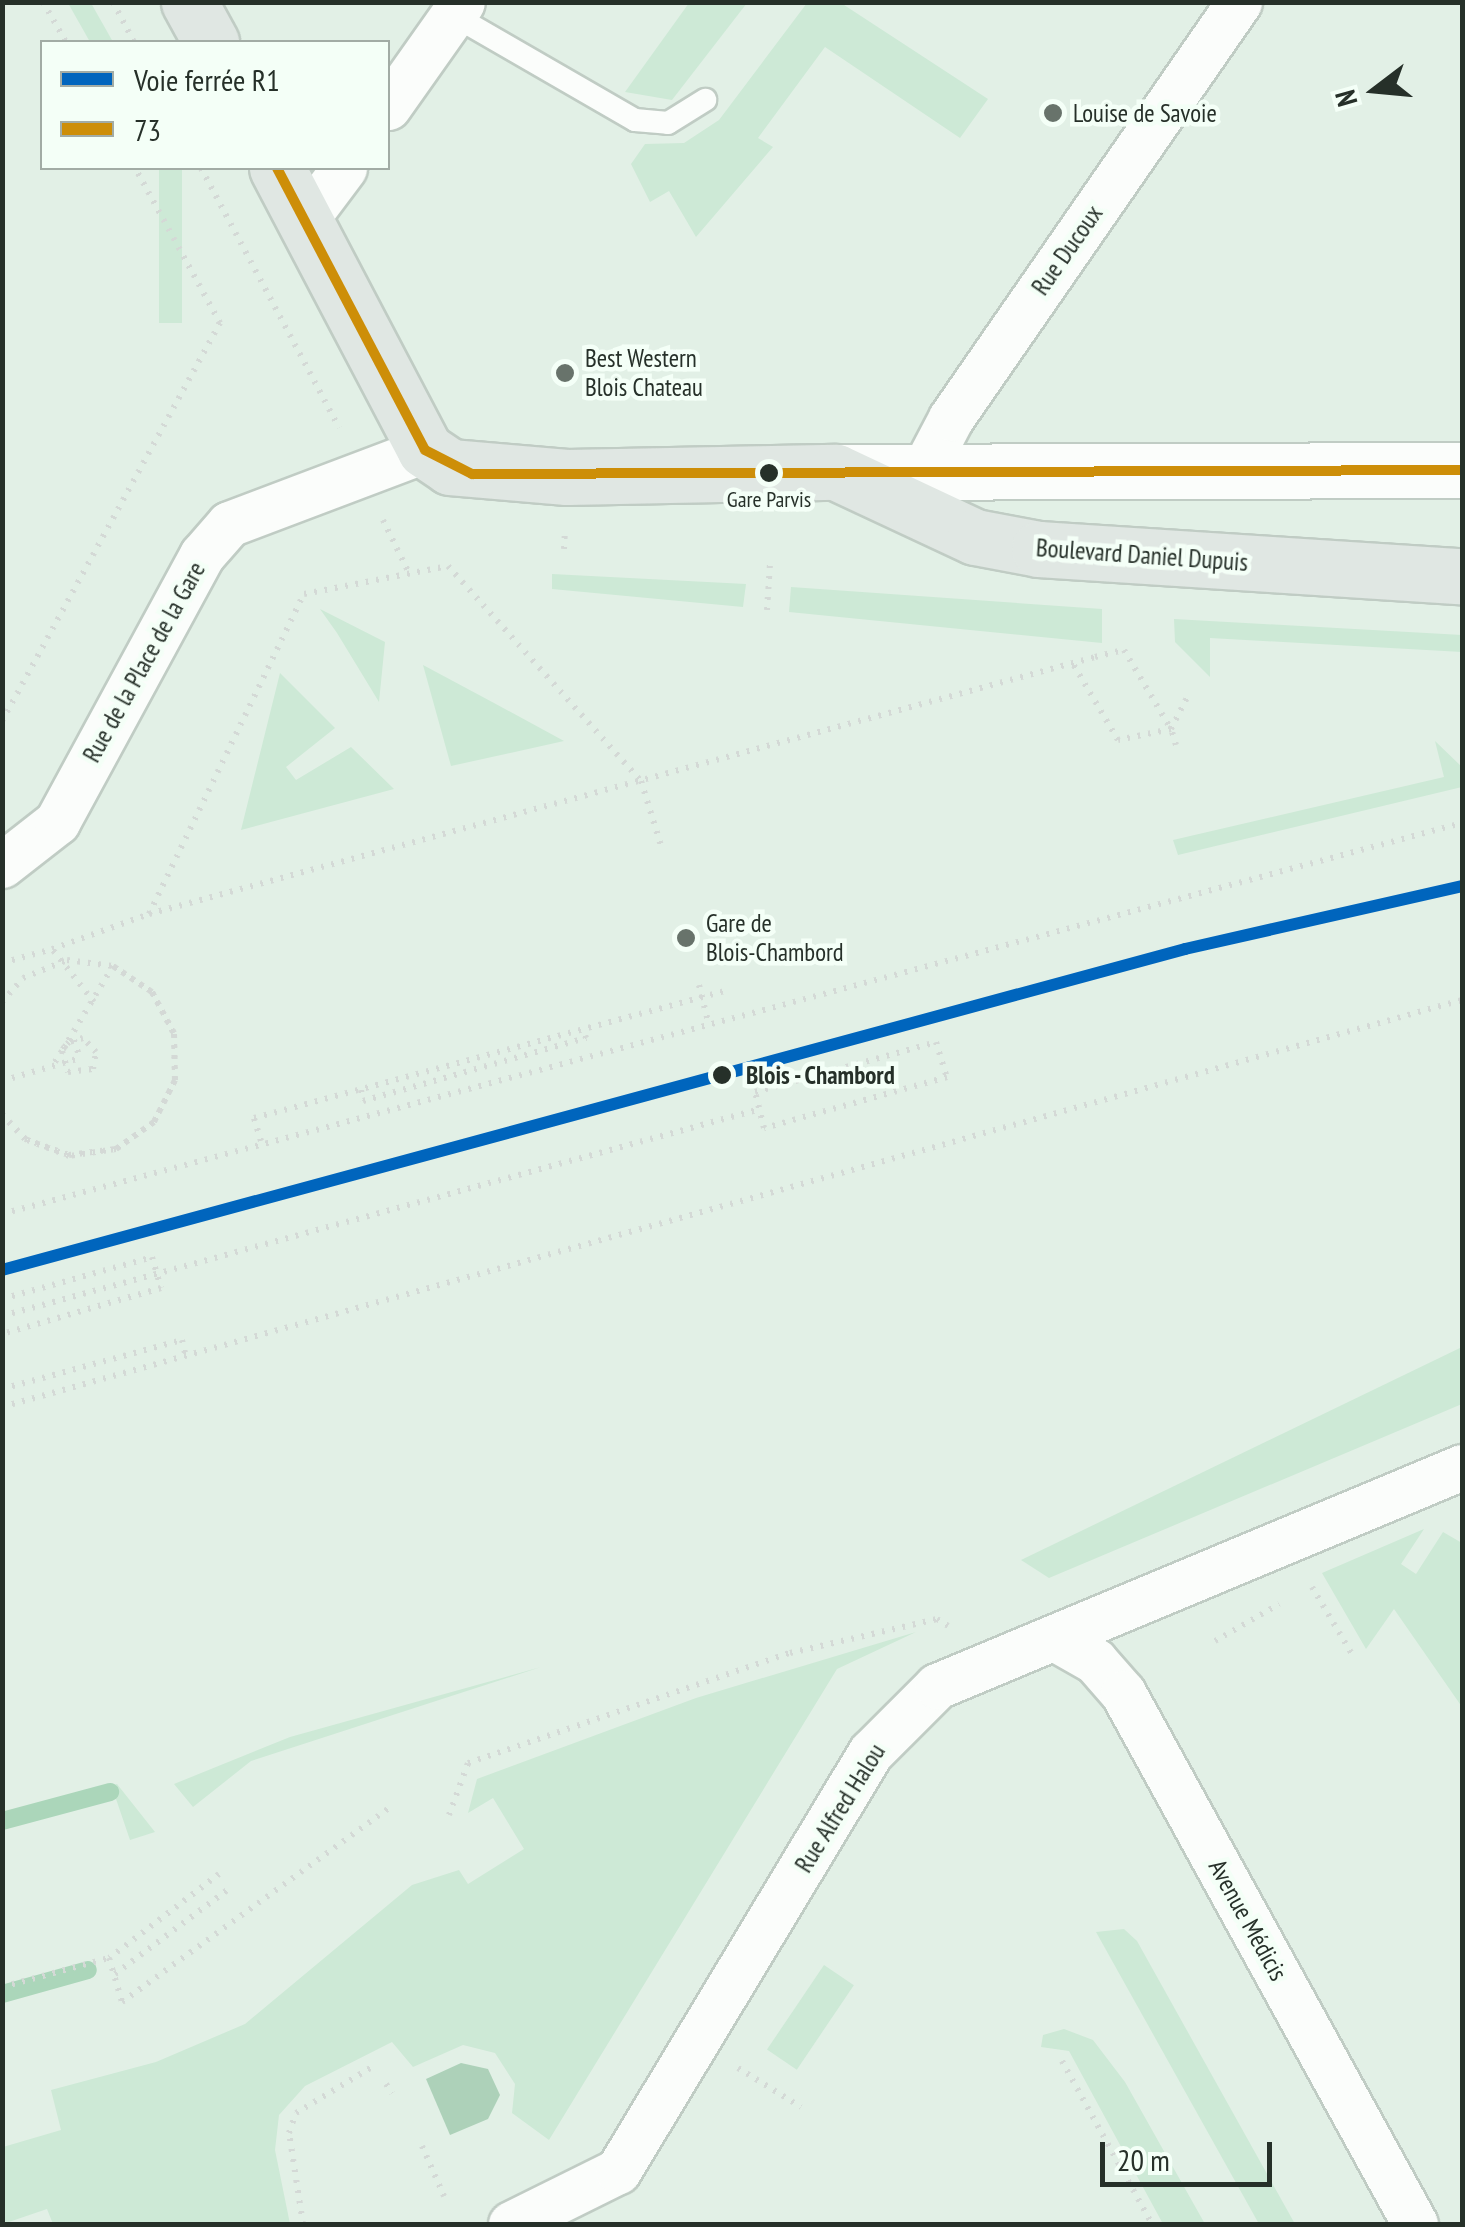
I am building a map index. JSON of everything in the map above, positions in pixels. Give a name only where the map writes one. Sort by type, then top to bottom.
[{"type":"main road","points":[[189,2],[209,40]]},
{"type":"main road","points":[[278,170],[425,450]]},
{"type":"main road","name":"Boulevard Daniel Dupuis","points":[[425,450],[472,474],[836,472],[915,487],[975,537],[1152,558],[1462,576]]},
{"type":"main road","points":[[915,487],[1462,470]]},
{"type":"street","name":"Rue Ducoux","points":[[915,487],[1238,2]]},
{"type":"street","points":[[390,105],[458,9]]},
{"type":"street","points":[[306,220],[343,170]]},
{"type":"street","name":"Rue de la Place de la Gare","points":[[2,864],[57,822],[202,555],[229,524],[425,450]]},
{"type":"street","name":"Rue Alfred Halou","points":[[511,2224],[595,2189],[626,2161],[871,1752],[906,1712],[937,1686],[1462,1467]]},
{"type":"street","name":"Avenue Médicis","points":[[1056,1639],[1095,1660],[1123,1693],[1415,2224]]},
{"type":"lane","points":[[458,9],[635,120],[668,123],[705,100]]},
{"type":"path","points":[[44,2],[65,40]]},
{"type":"path","points":[[113,2],[133,40]]},
{"type":"path","points":[[2,721],[220,322],[136,170]]},
{"type":"path","points":[[202,170],[332,412]]},
{"type":"path","points":[[767,610],[770,564]]},
{"type":"path","points":[[149,914],[304,594],[448,566],[642,781],[662,849]]},
{"type":"path","points":[[2,962],[52,949],[149,914],[1124,650],[1176,745]]},
{"type":"path","points":[[1073,664],[1118,740],[1170,729]]},
{"type":"path","points":[[1170,729],[1188,694]]},
{"type":"path","points":[[2,1214],[459,1087],[1462,824]]},
{"type":"path","points":[[52,949],[94,1002]]},
{"type":"path","points":[[2,1002],[24,978],[67,961],[113,966],[152,992],[174,1034],[175,1080],[154,1122],[116,1149],[69,1156],[25,1139],[2,1114],[25,1139],[68,1155]]},
{"type":"path","points":[[53,1065],[72,1041],[113,966]]},
{"type":"path","points":[[699,985],[708,1021]]},
{"type":"path","points":[[261,1141],[254,1118],[724,991]]},
{"type":"path","points":[[2,1407],[1462,1000]]},
{"type":"path","points":[[360,1090],[363,1101],[586,1038],[583,1029]]},
{"type":"path","points":[[62,1051],[62,1061],[82,1075],[96,1052],[72,1041]]},
{"type":"path","points":[[2,1081],[80,1058],[72,1041]]},
{"type":"path","points":[[936,1042],[946,1077],[764,1128],[760,1109],[754,1092],[936,1042]]},
{"type":"path","points":[[456,1075],[459,1087]]},
{"type":"path","points":[[2,1316],[760,1109]]},
{"type":"path","points":[[25,1139],[68,1155],[116,1149]]},
{"type":"path","points":[[2,1299],[152,1257],[152,1275],[160,1288],[2,1334]]},
{"type":"path","points":[[2,1389],[182,1340],[186,1357]]},
{"type":"path","points":[[1215,1641],[1313,1587],[1352,1654]]},
{"type":"path","points":[[449,1816],[468,1763],[790,1653],[937,1619],[954,1629]]},
{"type":"path","points":[[108,1958],[122,2002],[392,1806]]},
{"type":"path","points":[[2,1988],[108,1958],[219,1874]]},
{"type":"path","points":[[114,1974],[230,1888]]},
{"type":"path","points":[[1062,2062],[1152,2224]]},
{"type":"path","points":[[304,2224],[290,2134],[296,2113],[372,2067]]},
{"type":"path","points":[[754,2078],[801,2107]]},
{"type":"path","points":[[386,2084],[392,2093]]},
{"type":"path","points":[[422,2146],[444,2196]]},
{"type":"green space","points":[[68,3],[91,3],[112,40],[89,40]]},
{"type":"green space","points":[[689,3],[747,3],[672,100],[625,92]]},
{"type":"green space","points":[[807,3],[841,3],[988,99],[960,138],[825,47],[758,138],[773,147],[696,237],[669,191],[650,202],[631,164],[645,144],[684,143],[719,120]]},
{"type":"green space","points":[[159,170],[182,170],[182,323],[159,323]]},
{"type":"green space","points":[[552,574],[746,584],[743,607],[552,589]]},
{"type":"green space","points":[[791,587],[1102,609],[1102,643],[789,612]]},
{"type":"green space","points":[[320,609],[385,642],[379,702],[337,633]]},
{"type":"green space","points":[[1174,619],[1462,635],[1462,652],[1210,638],[1210,677],[1175,642]]},
{"type":"green space","points":[[423,665],[494,703],[564,741],[451,766]]},
{"type":"green space","points":[[280,673],[335,728],[286,767],[296,780],[351,747],[394,789],[241,830]]},
{"type":"green space","points":[[1435,741],[1462,767],[1462,787],[1178,855],[1173,840],[1444,777]]},
{"type":"green space","points":[[1462,1347],[1462,1404],[1049,1578],[1021,1560]]},
{"type":"green space","points":[[1424,1529],[1401,1564],[1416,1574],[1443,1532],[1462,1543],[1462,1707],[1394,1609],[1366,1649],[1322,1573]]},
{"type":"green space","points":[[916,1632],[837,1669],[549,2140],[512,2113],[515,2084],[495,2053],[463,2045],[413,2067],[392,2042],[305,2086],[279,2115],[275,2150],[290,2224],[53,2224],[47,2209],[3,2224],[3,2147],[61,2130],[51,2090],[156,2062],[245,2024],[412,1885],[459,1870],[468,1884],[524,1849],[493,1798],[468,1813],[477,1779],[696,1698]]},
{"type":"green space","points":[[541,1667],[251,1761],[193,1807],[174,1784],[290,1737]]},
{"type":"green space","points":[[117,1784],[155,1832],[130,1840],[115,1796],[3,1828],[3,1816]]},
{"type":"green space","points":[[1124,1929],[1137,1941],[1295,2224],[1259,2224],[1096,1932]]},
{"type":"green space","points":[[824,1965],[854,1985],[797,2070],[767,2050]]},
{"type":"green space","points":[[1064,2029],[1093,2040],[1125,2082],[1205,2224],[1163,2224],[1069,2051],[1041,2047],[1043,2035]]},
{"type":"green space","points":[[461,2063],[488,2069],[500,2095],[488,2119],[450,2135],[426,2079]]},
{"type":"waterway","points":[[2,1821],[110,1792]]},
{"type":"waterway","points":[[2,1994],[88,1970]]},
{"type":"rail line","name":"R1","points":[[2,1270],[1185,949],[1462,886]]},
{"type":"transit line","name":"73","points":[[278,170],[425,450],[472,474],[1462,470]]},
{"type":"place","name":"Louise de Savoie","points":[[1053,113]]},
{"type":"place","name":"Best Western Blois Chateau","points":[[565,373]]},
{"type":"place","name":"Gare Parvis","points":[[769,473]]},
{"type":"place","name":"Gare de Blois-Chambord","points":[[686,938]]},
{"type":"place","name":"Blois - Chambord","points":[[722,1075]]}]
